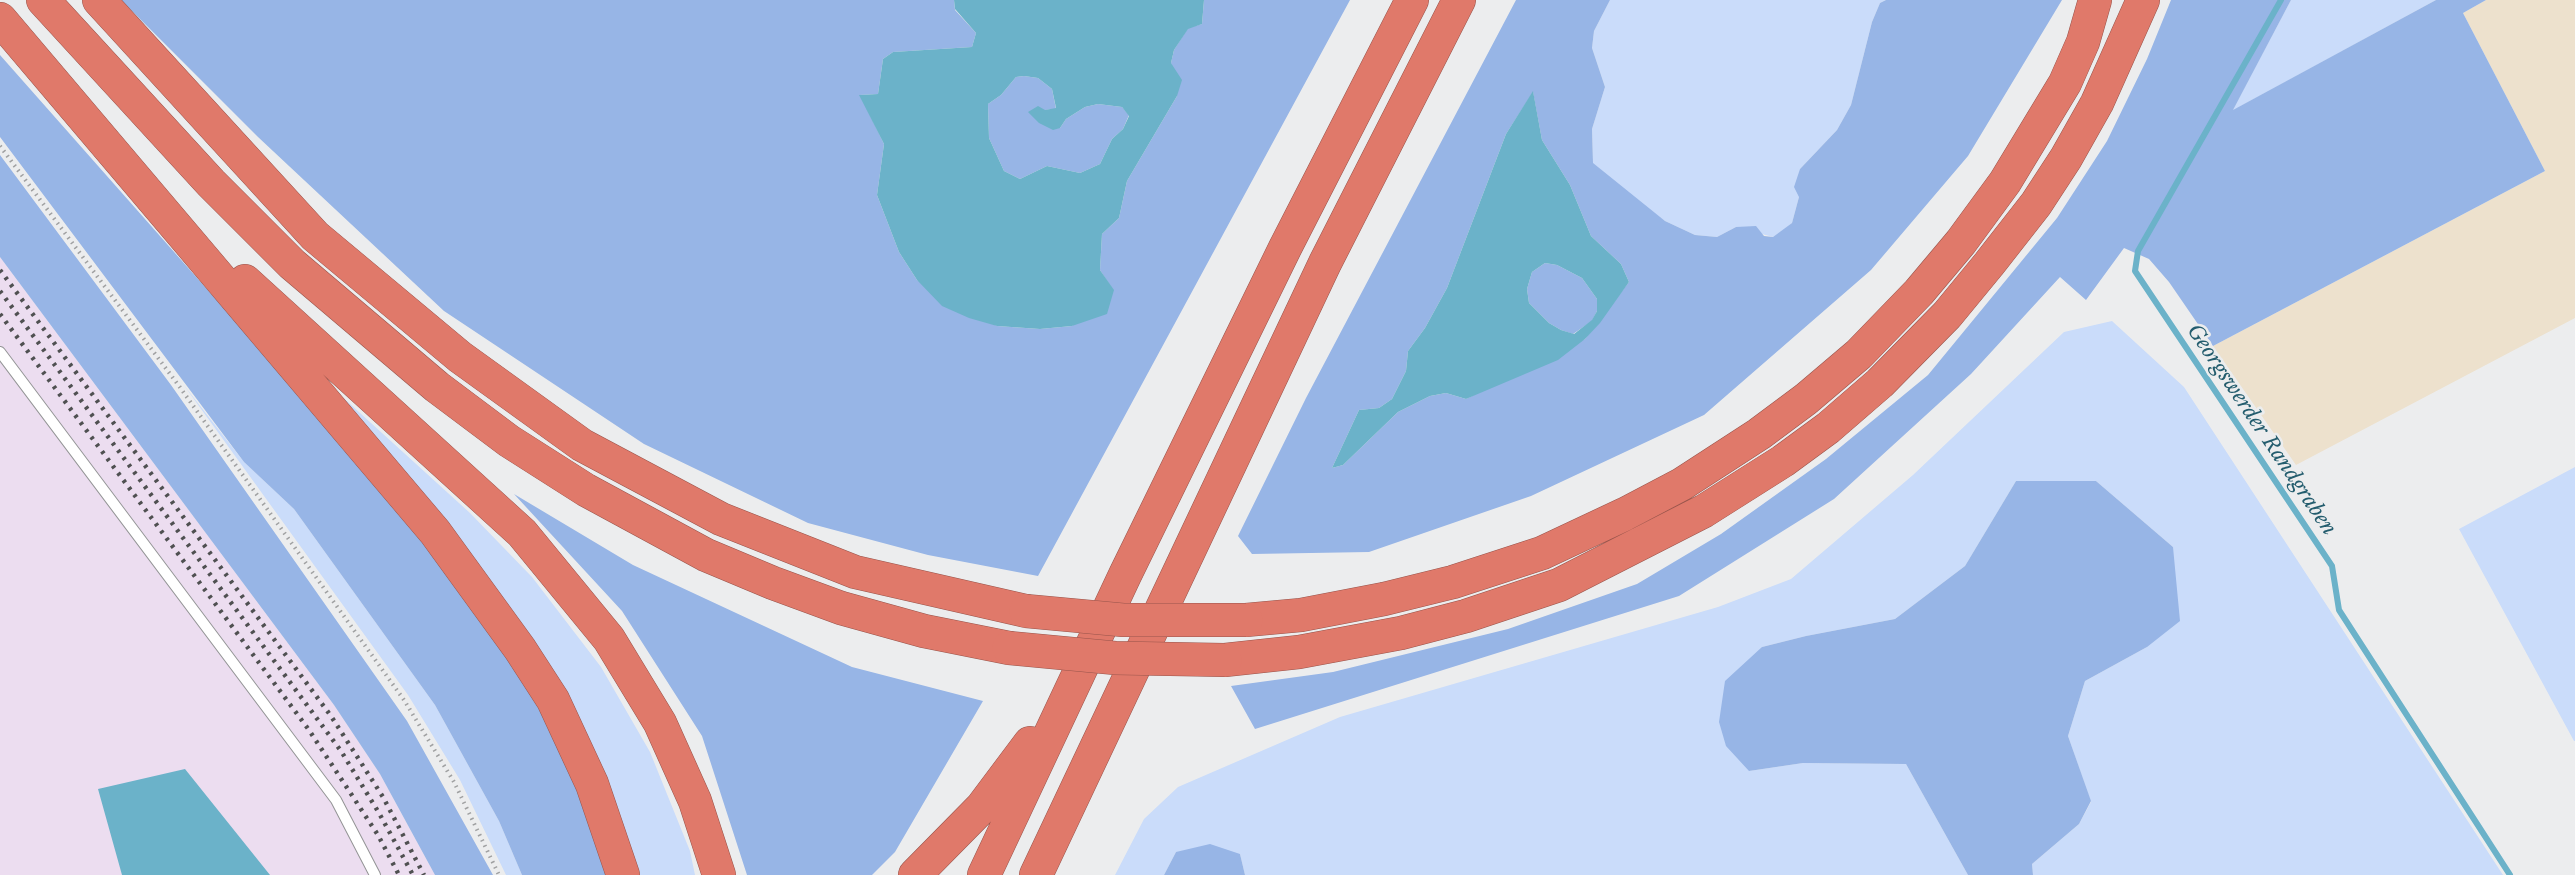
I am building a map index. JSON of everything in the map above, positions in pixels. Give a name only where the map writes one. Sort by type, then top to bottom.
[{"type":"highway","points":[[43,0],[211,183],[292,264],[437,387],[509,441],[586,490],[706,555],[773,583],[841,608],[924,631],[1009,648],[1115,658],[1225,660],[1299,652],[1392,635],[1466,616],[1559,585],[1704,511],[1783,461],[1828,428],[1880,383],[1947,315],[2036,204],[2066,158],[2097,103],[2143,0]]},
{"type":"highway","points":[[99,0],[315,236],[460,357],[582,445],[721,519],[855,572],[1026,611],[1123,620],[1246,620],[1300,615],[1384,599],[1453,582],[1542,553],[1682,484],[1759,434],[1859,354],[1919,292],[1961,242],[2005,182],[2065,83],[2083,42],[2095,0]]},
{"type":"highway","points":[[984,875],[1069,692],[1280,258],[1412,0]]},
{"type":"highway","points":[[1035,875],[1319,274],[1459,0]]},
{"type":"highway","points":[[0,20],[153,197],[435,532],[520,649],[553,700],[592,784],[623,875]]},
{"type":"highway","points":[[153,197],[522,533],[609,639],[660,723],[695,801],[719,875]]},
{"type":"highway","points":[[915,875],[982,807],[1069,692]]},
{"type":"lane","points":[[0,352],[336,800],[375,875]]},
{"type":"path","points":[[0,146],[179,386],[404,700],[454,782],[499,875]]},
{"type":"shaded area","points":[[121,0],[954,0],[955,10],[976,33],[972,47],[893,52],[883,59],[878,94],[860,95],[884,144],[877,195],[899,252],[917,280],[997,326],[1040,329],[1072,326],[1113,290],[1100,270],[1102,234],[1119,218],[1127,181],[1177,96],[1171,63],[1174,50],[1188,28],[1202,24],[1204,0],[1350,0],[1038,576],[928,555],[808,523],[644,444],[444,311],[258,137]]},
{"type":"shaded area","points":[[954,0],[1204,0],[1202,24],[1188,29],[1174,50],[1171,63],[1182,80],[1177,96],[1127,181],[1119,218],[1102,234],[1100,270],[1114,290],[1107,314],[1072,326],[1040,329],[997,326],[969,318],[942,306],[917,280],[899,252],[877,195],[884,144],[859,95],[878,94],[883,59],[893,52],[972,47],[976,33],[955,9]],"holes":[[[1016,77],[1038,78],[1052,89],[1056,108],[1045,110],[1038,106],[1028,112],[1039,123],[1053,130],[1060,128],[1066,119],[1085,107],[1098,104],[1122,107],[1129,116],[1123,129],[1112,139],[1100,164],[1080,173],[1047,166],[1020,179],[1004,171],[989,138],[988,104],[1001,95]]]},
{"type":"shaded area","points":[[1516,0],[1610,0],[1594,31],[1592,48],[1605,87],[1592,129],[1593,163],[1665,221],[1695,235],[1717,237],[1736,227],[1756,226],[1764,236],[1773,237],[1792,223],[1799,197],[1794,187],[1800,169],[1837,130],[1851,105],[1872,22],[1880,3],[1886,0],[2062,0],[1968,156],[1871,270],[1704,415],[1531,496],[1369,552],[1252,554],[1238,536],[1306,398]],"holes":[[[1533,92],[1542,140],[1570,185],[1591,236],[1621,264],[1629,282],[1585,339],[1466,399],[1446,393],[1430,396],[1398,412],[1343,465],[1332,468],[1359,410],[1379,408],[1392,399],[1406,371],[1408,351],[1425,328],[1447,288],[1506,134]]]},
{"type":"shaded area","points":[[1610,0],[1886,0],[1880,3],[1872,22],[1851,105],[1837,130],[1800,169],[1799,197],[1792,223],[1784,230],[1773,237],[1736,227],[1717,237],[1695,235],[1665,221],[1643,206],[1593,164],[1592,129],[1605,87],[1592,48],[1594,31]]},
{"type":"shaded area","points":[[2171,0],[2291,0],[2233,110],[2436,0],[2486,0],[2463,13],[2545,171],[2213,346],[2169,282],[2149,259],[2124,248],[2086,300],[2060,277],[1971,374],[1834,499],[1679,596],[1255,729],[1231,686],[1333,672],[1508,629],[1637,584],[1721,534],[1826,459],[1928,375],[2057,218],[2107,141],[2147,59]]},
{"type":"shaded area","points":[[2291,0],[2436,0],[2232,111]]},
{"type":"shaded area","points":[[2486,0],[2575,0],[2575,318],[2296,465],[2213,346],[2545,171],[2463,13]]},
{"type":"shaded area","points":[[0,55],[289,382],[426,543],[491,631],[539,709],[583,796],[608,875],[522,875],[499,821],[435,705],[294,509],[244,462],[0,137]]},
{"type":"shaded area","points":[[1016,77],[1038,78],[1052,89],[1056,109],[1045,110],[1060,128],[1066,119],[1085,107],[1098,104],[1122,107],[1129,115],[1123,129],[1112,139],[1100,164],[1080,173],[1047,166],[1020,179],[1004,171],[989,138],[988,104],[1001,95]]},
{"type":"shaded area","points":[[1533,91],[1542,140],[1570,185],[1591,236],[1621,264],[1629,282],[1600,323],[1585,339],[1558,360],[1466,399],[1446,393],[1430,396],[1398,412],[1343,465],[1332,468],[1359,410],[1379,408],[1392,399],[1406,371],[1408,351],[1425,328],[1447,288],[1506,134]],"holes":[[[1545,263],[1557,265],[1582,278],[1597,299],[1597,311],[1592,320],[1574,334],[1549,323],[1529,303],[1527,289],[1532,272]]]},
{"type":"shaded area","points":[[0,155],[171,385],[407,721],[493,875],[435,875],[380,774],[334,705],[0,257]]},
{"type":"shaded area","points":[[0,257],[334,705],[380,774],[435,875],[0,875]]},
{"type":"shaded area","points":[[1545,263],[1557,265],[1582,278],[1597,299],[1597,311],[1592,321],[1573,334],[1549,323],[1529,303],[1527,289],[1532,272]]},
{"type":"shaded area","points":[[2112,321],[2184,387],[2503,875],[2033,875],[2032,864],[2079,824],[2091,802],[2068,736],[2085,681],[2147,647],[2173,547],[2096,481],[2016,481],[1965,566],[1895,619],[1762,647],[1749,771],[1803,763],[1906,764],[1968,875],[1245,875],[1240,854],[1176,852],[1164,875],[1115,875],[1144,819],[1178,787],[1340,717],[1718,607],[1791,579],[1913,475],[2064,332]]},
{"type":"shaded area","points":[[294,353],[470,513],[532,577],[601,667],[650,752],[690,851],[695,875],[631,875]]},
{"type":"shaded area","points":[[183,384],[244,462],[294,509],[435,705],[499,821],[522,875],[506,875],[460,780],[408,695]]},
{"type":"shaded area","points":[[2575,467],[2575,741],[2574,741],[2459,529]]},
{"type":"shaded area","points":[[2016,481],[2096,481],[2173,547],[2180,621],[2147,647],[2085,681],[2068,736],[2091,801],[2079,824],[2032,864],[2033,875],[1968,875],[1906,764],[1803,763],[1749,771],[1726,746],[1719,722],[1725,681],[1762,647],[1895,619],[1965,566]]},
{"type":"shaded area","points":[[514,494],[633,565],[852,667],[983,701],[895,852],[872,875],[747,875],[702,736],[622,611]]},
{"type":"shaded area","points":[[185,769],[270,875],[122,875],[98,789]]},
{"type":"shaded area","points":[[1210,844],[1240,854],[1245,875],[1164,875],[1176,852]]},
{"type":"waterway","name":"Georgswerder Randgraben","points":[[2281,0],[2138,251],[2135,271],[2332,566],[2339,610],[2510,875]]},
{"type":"railway","points":[[0,270],[331,716],[383,797],[424,875]]},
{"type":"railway","points":[[0,291],[341,751],[413,875]]},
{"type":"railway","points":[[0,314],[309,730],[378,835],[399,875]]}]
